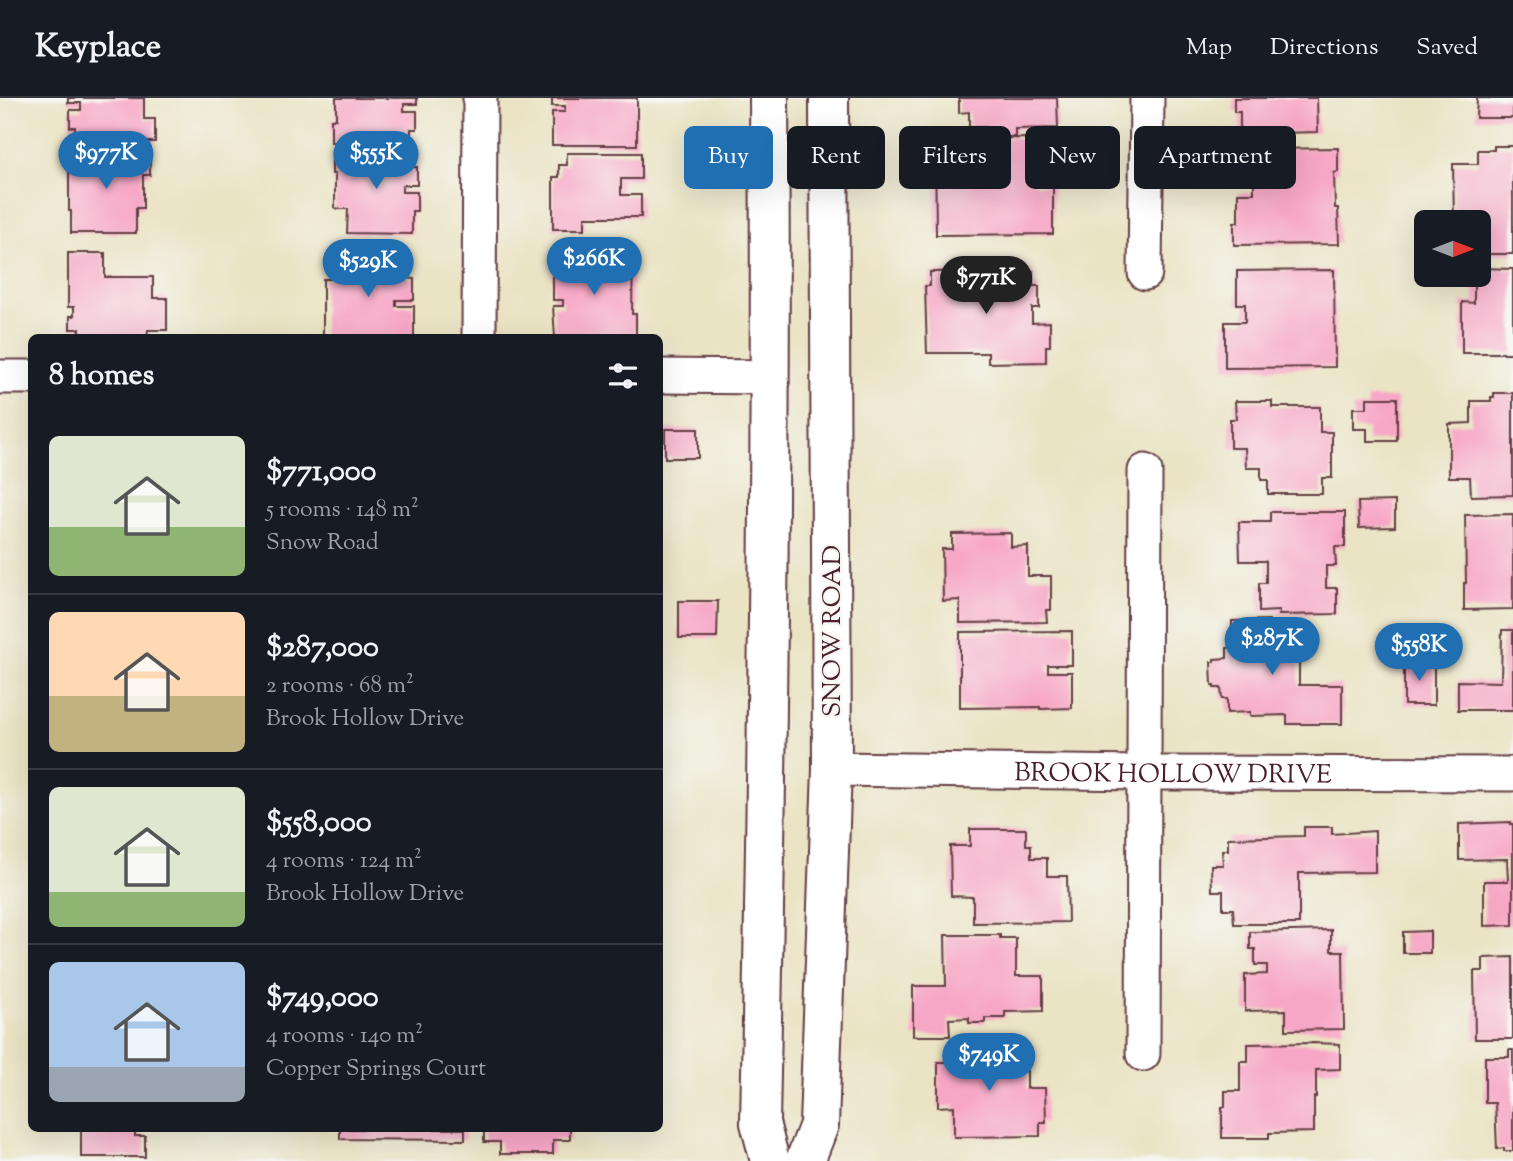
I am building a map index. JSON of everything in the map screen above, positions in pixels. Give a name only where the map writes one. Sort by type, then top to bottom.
[{"type":"main road","points":[[769,98],[771,377],[760,1123],[770,1161]]},
{"type":"main road","name":"SNOW ROAD","points":[[805,1161],[819,1125],[832,769],[829,98]]},
{"type":"street","points":[[479,334],[480,98]]},
{"type":"street","points":[[1145,272],[1147,98]]},
{"type":"street","points":[[663,376],[771,377]]},
{"type":"street","points":[[0,377],[28,377]]},
{"type":"street","points":[[1143,1054],[1145,471]]},
{"type":"street","name":"BROOK HOLLOW DRIVE","points":[[832,769],[1513,775]]},
{"type":"building","points":[[68,98],[144,98],[144,119],[155,119],[155,142],[75,142],[75,127],[70,127],[70,110],[81,110],[81,103],[68,103]]},
{"type":"building","points":[[336,98],[417,98],[417,104],[404,104],[404,111],[417,111],[417,129],[411,129],[411,143],[331,142],[331,119],[336,119]]},
{"type":"building","points":[[552,98],[637,98],[637,145],[552,145],[552,112],[565,112],[565,106],[552,106]]},
{"type":"building","points":[[959,98],[1057,98],[1058,126],[1025,126],[1025,129],[1015,129],[1015,137],[1011,137],[1011,126],[969,126],[969,112],[959,113]]},
{"type":"building","points":[[1234,98],[1317,98],[1318,132],[1296,133],[1296,126],[1240,126],[1240,112],[1234,112]]},
{"type":"building","points":[[1477,98],[1513,98],[1513,118],[1476,118]]},
{"type":"building","points":[[1011,138],[1025,138],[1025,189],[1053,189],[1053,234],[936,235],[936,189],[1011,189]]},
{"type":"building","points":[[1494,146],[1513,146],[1513,254],[1491,254],[1491,210],[1454,210],[1453,164],[1478,164],[1478,150],[1494,150]]},
{"type":"building","points":[[1338,148],[1338,172],[1334,173],[1339,244],[1234,245],[1234,222],[1238,222],[1238,193],[1254,193],[1254,189],[1296,189],[1296,149]]},
{"type":"building","points":[[69,153],[150,153],[150,175],[143,175],[143,208],[136,208],[136,233],[71,233]]},
{"type":"building","points":[[332,153],[412,153],[412,167],[417,167],[417,185],[402,185],[402,192],[417,192],[417,211],[412,211],[412,234],[347,233],[348,209],[335,209]]},
{"type":"building","points":[[567,153],[641,153],[641,179],[621,179],[621,195],[641,195],[641,217],[585,217],[585,229],[553,229],[553,177],[559,177],[559,165],[567,165]]},
{"type":"building","points":[[68,253],[105,253],[105,277],[153,277],[153,298],[167,298],[167,330],[148,330],[148,334],[80,334],[80,329],[70,329],[70,316],[74,316],[74,307],[68,307]]},
{"type":"building","points":[[553,256],[633,256],[632,314],[636,314],[636,334],[555,334],[553,306],[563,306],[563,300],[553,300]]},
{"type":"building","points":[[330,258],[408,258],[408,278],[414,279],[414,300],[396,300],[396,306],[414,306],[414,334],[323,334],[323,279],[330,279]]},
{"type":"building","points":[[1491,268],[1513,269],[1513,353],[1462,353],[1462,302],[1474,303],[1474,287],[1491,287]]},
{"type":"building","points":[[1334,270],[1335,367],[1225,368],[1225,322],[1245,322],[1245,304],[1237,304],[1237,271]]},
{"type":"building","points":[[1033,271],[1033,286],[1039,286],[1039,308],[1032,308],[1032,323],[1050,322],[1050,346],[1046,346],[1046,362],[988,363],[988,353],[927,353],[925,286],[930,286],[930,272]]},
{"type":"building","points":[[1494,393],[1513,393],[1513,495],[1471,496],[1470,477],[1449,477],[1449,424],[1471,423],[1471,401],[1491,401]]},
{"type":"building","points":[[1367,398],[1397,398],[1397,441],[1367,441],[1367,429],[1353,429],[1353,408],[1367,408]]},
{"type":"building","points":[[1235,401],[1272,401],[1272,407],[1320,407],[1320,432],[1332,432],[1332,478],[1322,478],[1322,494],[1268,494],[1268,480],[1261,480],[1261,468],[1246,468],[1245,448],[1230,448],[1230,419],[1236,419]]},
{"type":"building","points":[[665,429],[698,429],[698,458],[665,458]]},
{"type":"building","points":[[1395,501],[1395,527],[1359,528],[1358,502]]},
{"type":"building","points":[[1270,512],[1345,512],[1345,547],[1335,547],[1336,566],[1326,566],[1326,588],[1337,588],[1337,614],[1279,615],[1279,611],[1259,612],[1259,583],[1266,583],[1266,561],[1240,561],[1239,522],[1270,522]]},
{"type":"building","points":[[1513,514],[1513,609],[1464,610],[1465,515]]},
{"type":"building","points":[[1011,533],[1011,547],[1028,546],[1028,576],[1051,576],[1051,610],[1046,610],[1047,622],[960,623],[960,600],[943,601],[942,549],[952,549],[952,534]]},
{"type":"building","points":[[679,601],[718,601],[717,638],[679,638]]},
{"type":"building","points":[[1269,620],[1269,627],[1299,627],[1299,685],[1342,685],[1342,724],[1287,724],[1287,715],[1250,716],[1250,712],[1227,713],[1227,699],[1222,699],[1221,688],[1214,688],[1212,685],[1211,662],[1214,662],[1214,659],[1227,658],[1227,648],[1232,647],[1232,621]]},
{"type":"building","points":[[1502,630],[1513,630],[1513,710],[1458,710],[1458,681],[1501,682]]},
{"type":"building","points":[[1072,631],[1072,665],[1048,665],[1048,672],[1072,672],[1072,708],[960,708],[960,632]]},
{"type":"building","points":[[1434,660],[1434,705],[1404,705],[1404,661]]},
{"type":"building","points":[[1511,822],[1513,925],[1484,926],[1484,881],[1508,881],[1507,859],[1459,860],[1459,824]]},
{"type":"building","points":[[1304,827],[1332,827],[1332,834],[1375,831],[1375,872],[1299,873],[1299,924],[1234,924],[1233,909],[1223,909],[1223,891],[1212,891],[1211,865],[1223,865],[1222,850],[1228,850],[1228,838],[1304,836]]},
{"type":"building","points":[[970,829],[1026,829],[1026,845],[1031,845],[1031,858],[1047,858],[1047,876],[1067,876],[1068,922],[973,923],[973,897],[951,896],[950,846],[970,846]]},
{"type":"building","points":[[1331,930],[1331,951],[1343,951],[1344,1029],[1286,1030],[1286,1010],[1245,1011],[1245,975],[1267,974],[1267,965],[1255,965],[1255,949],[1250,949],[1250,932]]},
{"type":"building","points":[[1430,931],[1430,953],[1403,953],[1403,932]]},
{"type":"building","points":[[945,935],[1000,935],[1000,938],[1016,938],[1016,976],[1043,976],[1043,1011],[1005,1012],[1005,1018],[985,1018],[985,1023],[969,1023],[969,1018],[949,1019],[950,1036],[913,1036],[913,986],[946,986]]},
{"type":"building","points":[[1513,957],[1513,1039],[1475,1039],[1474,971],[1483,971],[1483,958]]},
{"type":"building","points":[[1008,1043],[1008,1061],[1012,1061],[1013,1071],[1027,1071],[1027,1088],[1045,1088],[1046,1122],[1040,1122],[1040,1136],[954,1137],[954,1106],[938,1107],[938,1062],[951,1062],[950,1044]]},
{"type":"building","points":[[1248,1044],[1340,1044],[1340,1069],[1316,1070],[1314,1132],[1269,1133],[1269,1138],[1222,1138],[1225,1091],[1240,1091],[1240,1061],[1248,1061]]},
{"type":"building","points":[[1509,1050],[1513,1050],[1513,1151],[1504,1151],[1504,1148],[1497,1149],[1495,1103],[1485,1103],[1485,1057],[1509,1057]]},
{"type":"building","points":[[81,1132],[135,1132],[135,1136],[145,1136],[145,1157],[81,1157]]},
{"type":"building","points":[[340,1132],[465,1132],[465,1140],[340,1139]]},
{"type":"building","points":[[484,1132],[570,1132],[570,1140],[553,1140],[553,1154],[500,1154],[500,1142],[484,1142]]}]
